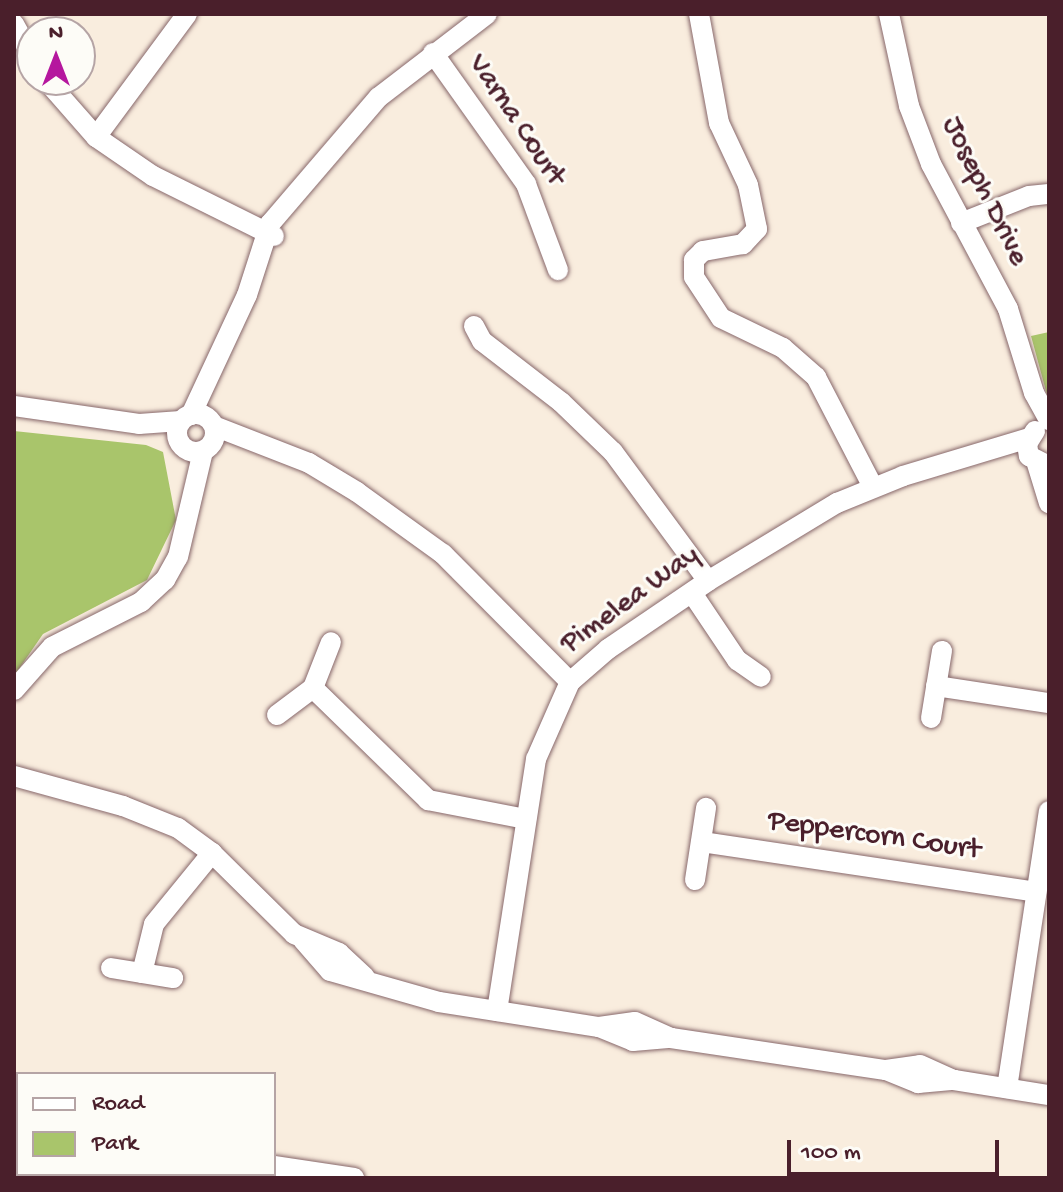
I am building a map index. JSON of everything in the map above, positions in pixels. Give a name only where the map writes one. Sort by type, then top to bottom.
[{"type":"street","points":[[96,137],[187,14]]},
{"type":"street","points":[[14,690],[52,647],[141,602],[165,580],[182,545],[197,433],[211,374],[247,295],[268,233],[379,97],[487,14]]},
{"type":"street","points":[[699,14],[719,123],[748,185],[757,229],[743,244],[703,251],[694,260],[694,277],[721,318],[783,348],[816,377],[870,488]]},
{"type":"street","name":"Joseph Drive","points":[[889,14],[909,106],[961,223],[1008,309],[1034,393],[1049,420]]},
{"type":"street","name":"Varna Court","points":[[433,53],[526,184],[558,270]]},
{"type":"street","points":[[60,96],[96,137],[153,176],[268,233]]},
{"type":"street","points":[[961,223],[1029,196],[1049,194]]},
{"type":"street","points":[[474,326],[482,341],[561,402],[613,452],[700,587],[737,660],[761,677]]},
{"type":"street","name":"Joseph Drive","points":[[1034,393],[1037,447],[1049,503]]},
{"type":"street","points":[[14,406],[253,442],[309,463],[357,492],[443,554],[570,682]]},
{"type":"street","name":"Pimelea Way","points":[[497,1011],[539,747],[570,682],[608,649],[799,523],[870,488],[993,452],[1037,447]]},
{"type":"street","points":[[277,715],[313,688],[331,642]]},
{"type":"street","points":[[931,718],[942,651]]},
{"type":"street","points":[[936,686],[1049,703]]},
{"type":"street","points":[[313,688],[428,800],[526,819]]},
{"type":"street","points":[[14,776],[49,789],[123,806],[178,828],[212,853],[303,940],[330,971],[365,977],[439,1002],[599,1027],[633,1041],[671,1038],[886,1070],[918,1083],[954,1080],[1048,1095]]},
{"type":"street","points":[[14,789],[49,789]]},
{"type":"street","points":[[695,880],[706,808]]},
{"type":"street","points":[[1007,1088],[1049,811]]},
{"type":"street","name":"Peppercorn Court","points":[[702,842],[1036,892]]},
{"type":"street","points":[[142,973],[154,924],[212,853]]},
{"type":"street","points":[[111,968],[173,978]]},
{"type":"street","points":[[276,1167],[303,1174],[354,1178]]},
{"type":"green space","points":[[1049,332],[1049,402],[1031,336]]},
{"type":"green space","points":[[14,431],[146,445],[163,452],[176,520],[147,580],[43,634],[14,676]]}]
